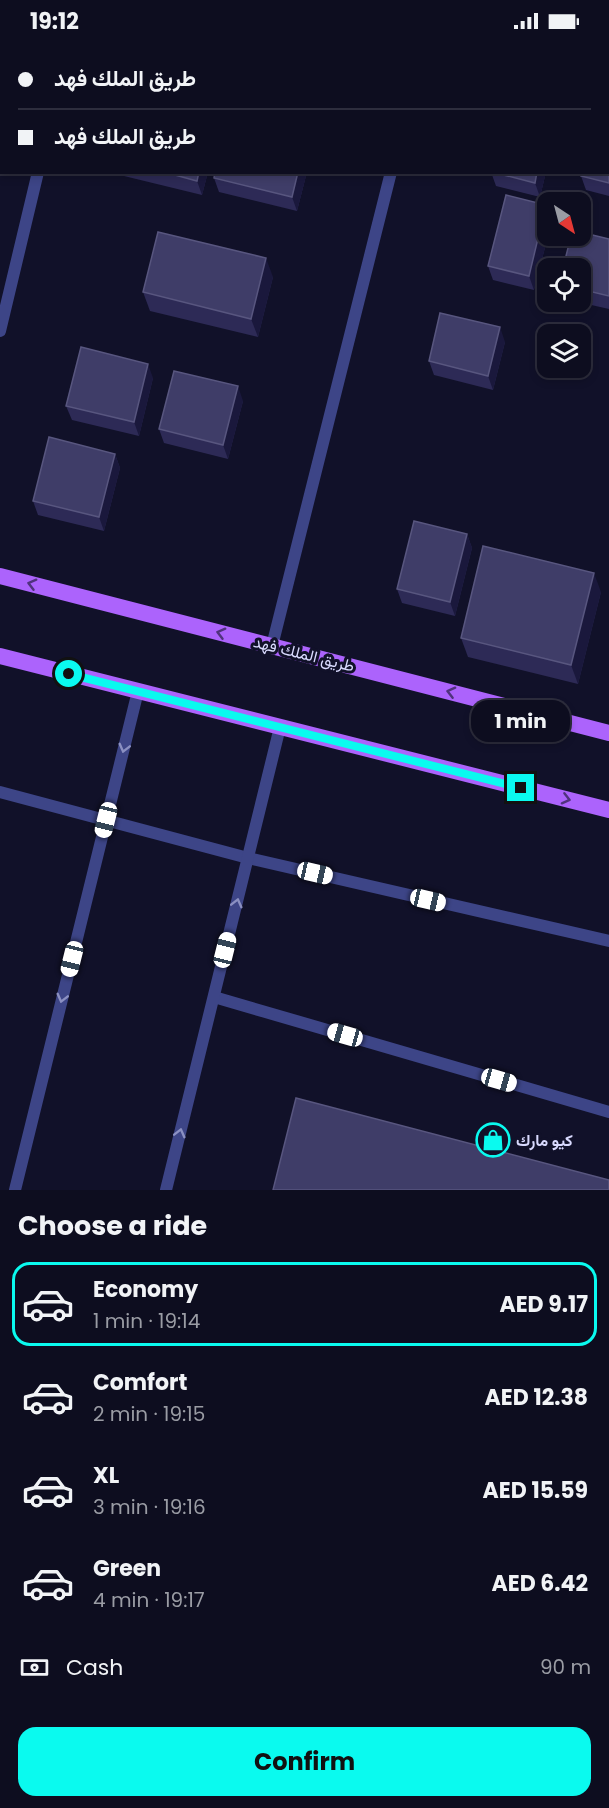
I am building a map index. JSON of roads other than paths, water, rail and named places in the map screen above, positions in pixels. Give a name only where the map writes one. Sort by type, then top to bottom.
[{"type":"main road","name":"طريق الملك فهد","points":[[0,576],[609,733]]},
{"type":"main road","points":[[0,656],[609,810]]},
{"type":"street","points":[[0,331],[38,174]]},
{"type":"street","points":[[272,646],[390,174]]},
{"type":"street","points":[[15,1190],[138,691]]},
{"type":"street","points":[[166,1190],[280,727]]},
{"type":"street","points":[[0,792],[248,858],[609,941]]},
{"type":"street","points":[[214,997],[609,1112]]},
{"type":"place","name":"كيو مارك","points":[[493,1140]]}]
